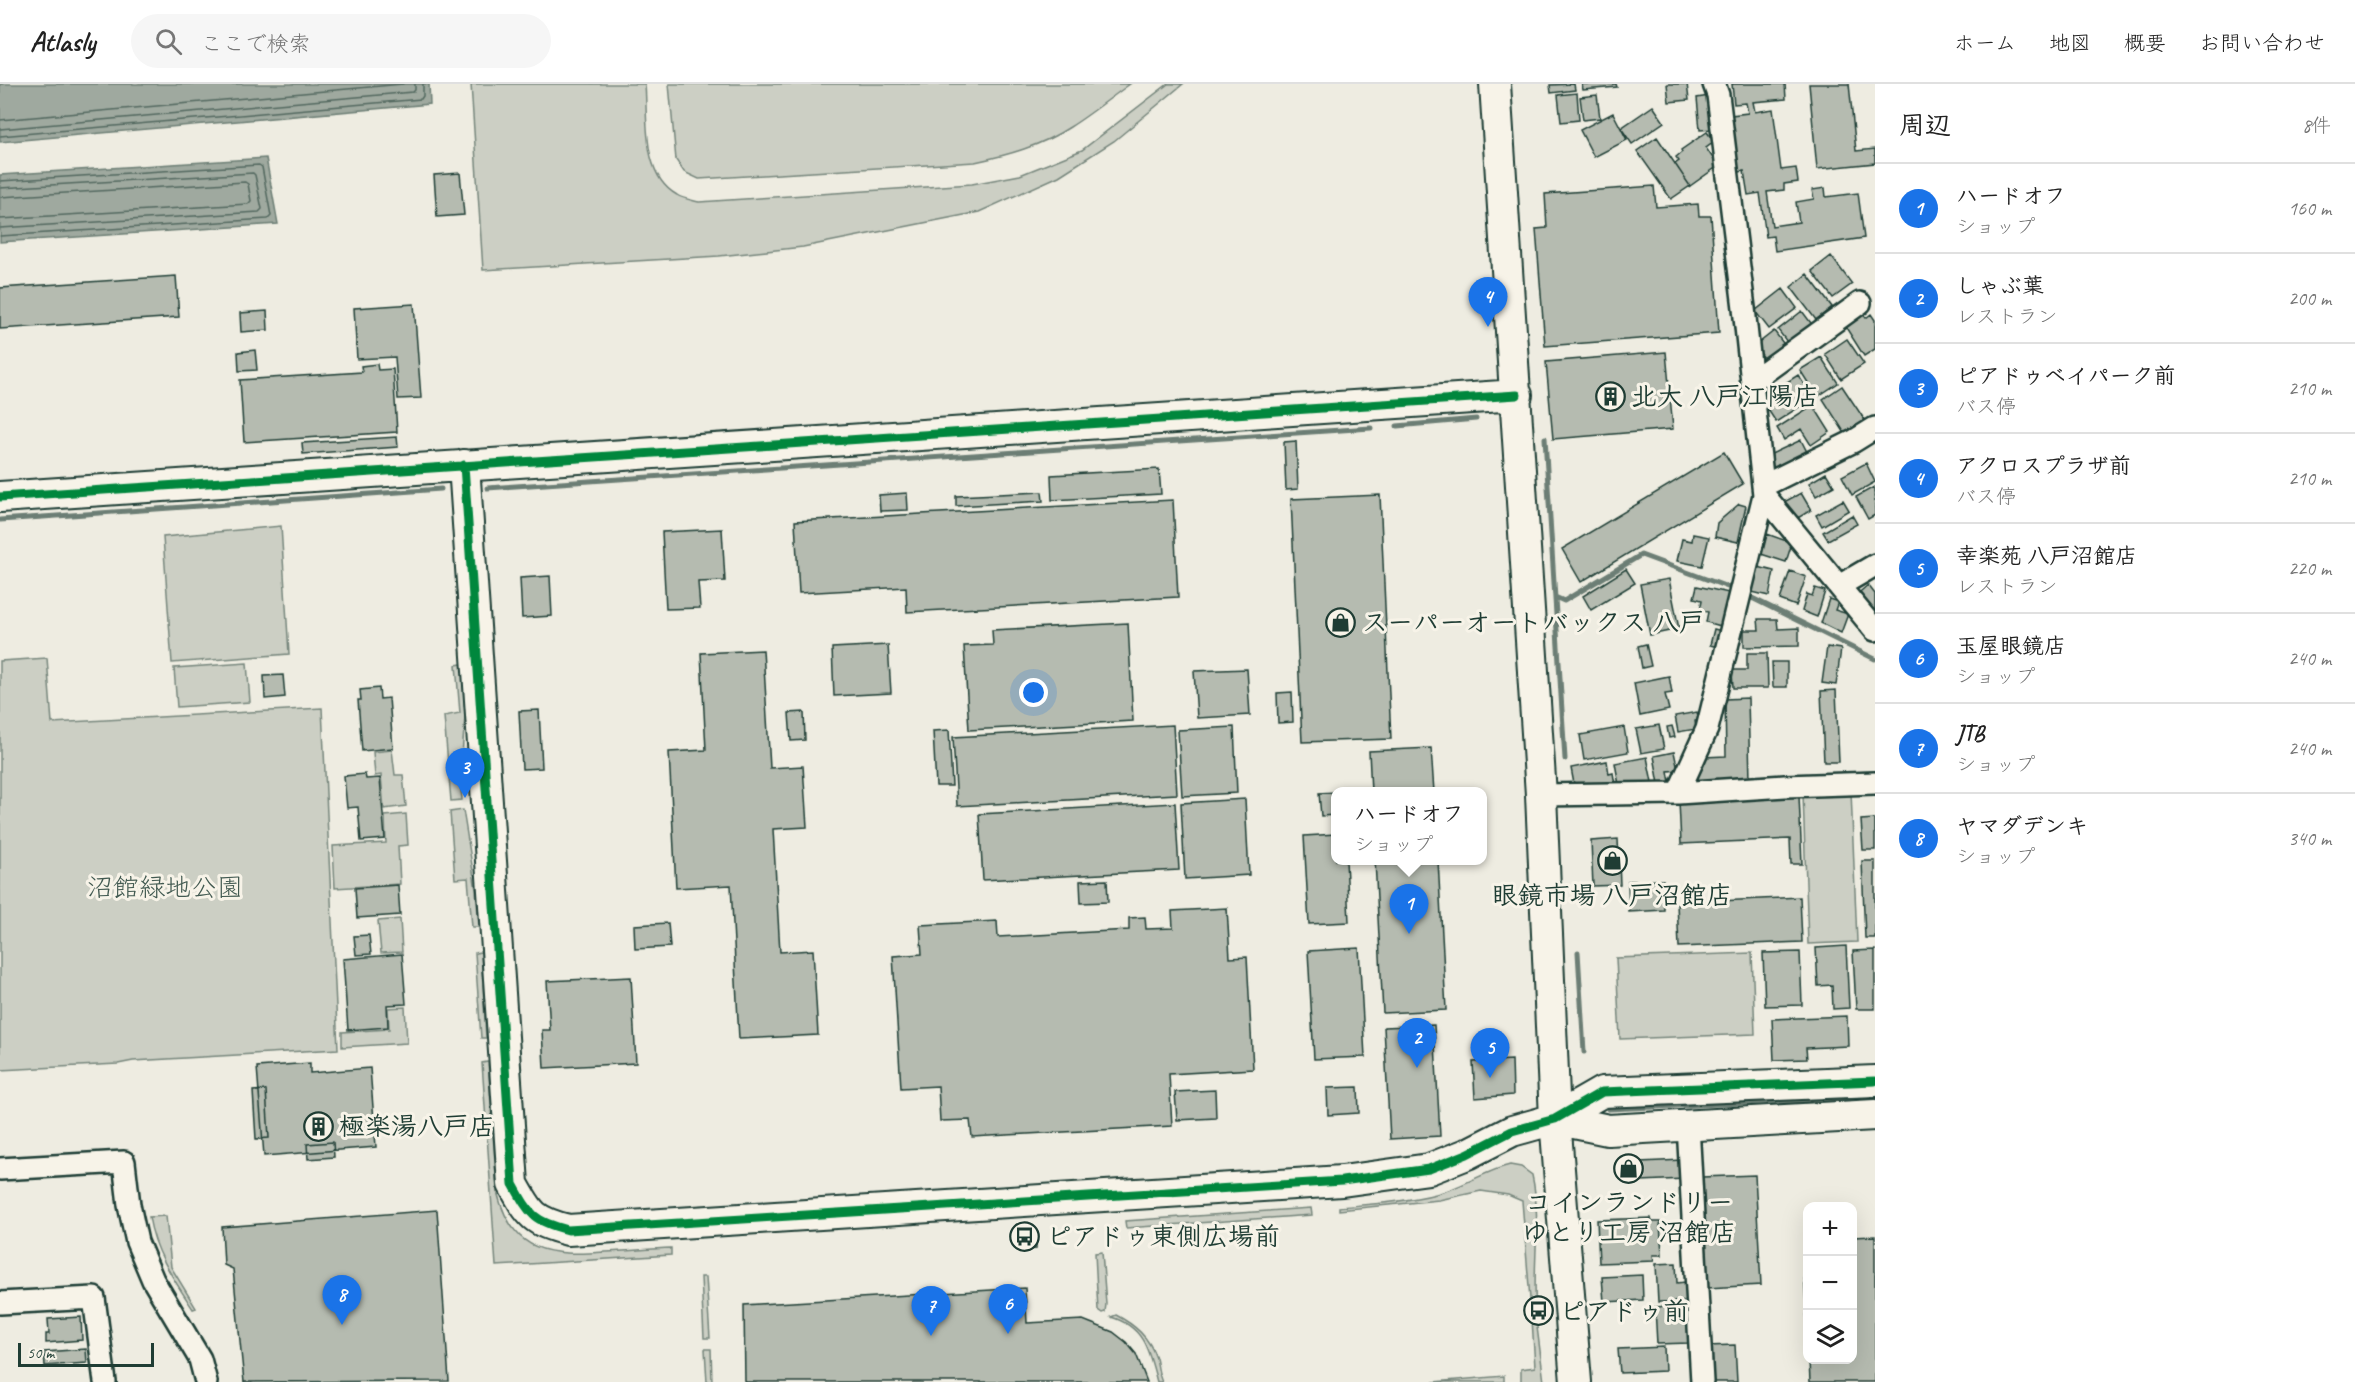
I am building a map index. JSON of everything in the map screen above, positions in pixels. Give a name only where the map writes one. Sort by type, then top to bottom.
[{"type":"street","points":[[1495,84],[1517,395],[1541,795],[1556,1119],[1576,1382]]},
{"type":"street","points":[[1678,793],[1707,729],[1763,490],[1718,95],[1714,84]]},
{"type":"street","points":[[1752,381],[1860,303]]},
{"type":"street","points":[[0,497],[1517,395]]},
{"type":"street","points":[[1763,490],[1875,428]]},
{"type":"street","points":[[464,465],[513,1184],[527,1210],[545,1224],[568,1230],[1342,1181],[1429,1170],[1512,1131],[1556,1119],[1602,1092],[1875,1081]]},
{"type":"street","points":[[1763,490],[1875,630]]},
{"type":"street","points":[[1839,586],[1875,565]]},
{"type":"street","points":[[1541,795],[1678,793],[1875,783]]},
{"type":"street","points":[[1556,1119],[1608,1130],[1875,1115]]},
{"type":"street","points":[[1688,1125],[1702,1382]]},
{"type":"street","points":[[0,1169],[124,1162],[129,1205],[137,1242],[153,1280],[200,1359],[206,1382]]},
{"type":"street","points":[[0,1303],[94,1298],[105,1382]]},
{"type":"green space","points":[[471,84],[645,84],[649,145],[657,174],[665,186],[677,195],[699,202],[972,184],[1020,175],[1082,150],[1168,84],[1183,84],[1114,141],[1059,176],[979,212],[803,247],[719,256],[483,270]]},
{"type":"green space","points":[[669,84],[1130,84],[1078,122],[1048,140],[1012,153],[975,162],[699,179],[684,172],[676,160]]},
{"type":"green space","points":[[281,526],[289,654],[172,663],[163,537]]},
{"type":"green space","name":"沼館緑地公園","points":[[47,658],[52,723],[322,708],[338,1049],[0,1070],[0,661]]},
{"type":"green space","points":[[247,663],[250,702],[177,707],[174,668]]},
{"type":"green space","points":[[462,664],[465,716],[460,780],[462,800],[451,801],[444,716],[460,713],[456,665]]},
{"type":"green space","points":[[392,750],[395,775],[403,775],[406,806],[384,809],[381,775],[375,776],[373,752]]},
{"type":"green space","points":[[1851,791],[1857,942],[1808,944],[1803,793]]},
{"type":"green space","points":[[463,810],[476,890],[479,927],[472,927],[468,878],[455,879],[450,812]]},
{"type":"green space","points":[[406,814],[408,845],[398,846],[400,884],[335,888],[333,846],[386,843],[385,816]]},
{"type":"green space","points":[[400,919],[402,952],[381,953],[378,921]]},
{"type":"green space","points":[[481,952],[486,1038],[481,1038],[475,953]]},
{"type":"green space","points":[[1752,953],[1755,1034],[1620,1039],[1616,958]]},
{"type":"green space","points":[[405,1007],[407,1043],[342,1047],[342,1032],[389,1029],[388,1008]]},
{"type":"green space","points":[[488,1062],[497,1191],[512,1228],[536,1247],[551,1251],[585,1253],[671,1248],[671,1255],[496,1266],[482,1063]]},
{"type":"green space","points":[[1510,1165],[1521,1167],[1532,1175],[1537,1226],[1536,1311],[1531,1311],[1522,1201],[1508,1195],[1481,1191],[1439,1200],[1339,1210],[1339,1207],[1400,1201],[1436,1194]]},
{"type":"green space","points":[[1311,1208],[1312,1215],[1126,1228],[1125,1221]]},
{"type":"green space","points":[[166,1216],[171,1267],[196,1308],[193,1309],[166,1266],[152,1230],[149,1217]]},
{"type":"green space","points":[[1102,1252],[1106,1304],[1105,1312],[1102,1313],[1098,1310],[1095,1253]]},
{"type":"green space","points":[[701,1277],[706,1277],[710,1338],[704,1338]]},
{"type":"green space","points":[[1116,1315],[1135,1327],[1145,1338],[1156,1358],[1162,1382],[1157,1382],[1144,1342],[1131,1327],[1111,1317]]},
{"type":"green space","points":[[1532,1319],[1536,1319],[1544,1382],[1521,1382],[1521,1369],[1535,1367]]},
{"type":"green space","points":[[705,1349],[711,1349],[712,1382],[707,1382]]},
{"type":"green space","points":[[1504,1376],[1504,1382],[1433,1382]]},
{"type":"water","points":[[0,84],[429,84],[430,104],[0,142]]},
{"type":"water","points":[[266,158],[278,224],[0,242],[0,175]]},
{"type":"building","points":[[1574,84],[1575,90],[1551,93],[1550,85]]},
{"type":"building","points":[[1582,84],[1616,84],[1617,87],[1583,90]]},
{"type":"building","points":[[1667,84],[1687,84],[1689,100],[1669,102]]},
{"type":"building","points":[[1732,84],[1785,84],[1786,99],[1753,102],[1755,112],[1773,109],[1781,170],[1796,168],[1798,182],[1784,184],[1784,190],[1767,192],[1772,226],[1799,222],[1796,202],[1814,199],[1812,190],[1825,188],[1826,197],[1858,193],[1864,238],[1775,251],[1773,236],[1766,237],[1760,193],[1748,195],[1744,171],[1739,172],[1731,115],[1748,113],[1746,103],[1734,104]]},
{"type":"building","points":[[1809,84],[1849,84],[1856,151],[1875,149],[1875,163],[1817,169]]},
{"type":"building","points":[[1577,93],[1579,120],[1561,122],[1558,95]]},
{"type":"building","points":[[1597,95],[1600,118],[1583,120],[1580,97]]},
{"type":"building","points":[[1709,96],[1713,129],[1700,130],[1697,98]]},
{"type":"building","points":[[1653,106],[1664,122],[1632,144],[1621,128]]},
{"type":"building","points":[[1613,113],[1627,140],[1594,157],[1580,130]]},
{"type":"building","points":[[1707,132],[1714,142],[1706,148],[1718,166],[1690,186],[1675,164],[1679,161],[1676,157],[1682,152],[1681,150]]},
{"type":"building","points":[[1657,137],[1690,186],[1671,199],[1637,151]]},
{"type":"building","points":[[460,173],[464,215],[437,217],[434,175]]},
{"type":"building","points":[[1654,186],[1656,207],[1698,204],[1699,216],[1711,216],[1719,333],[1545,346],[1536,229],[1547,228],[1545,194]]},
{"type":"building","points":[[1831,256],[1852,284],[1833,298],[1812,271]]},
{"type":"building","points":[[1807,274],[1832,307],[1816,320],[1791,287]]},
{"type":"building","points":[[176,276],[179,317],[0,329],[0,288]]},
{"type":"building","points":[[1783,289],[1797,308],[1769,329],[1755,311]]},
{"type":"building","points":[[414,304],[421,398],[398,399],[395,357],[357,359],[354,308]]},
{"type":"building","points":[[267,311],[268,330],[241,332],[240,313]]},
{"type":"building","points":[[1802,311],[1814,327],[1790,346],[1778,330]]},
{"type":"building","points":[[1863,314],[1866,318],[1871,314],[1875,320],[1875,349],[1864,356],[1845,326]]},
{"type":"building","points":[[1774,331],[1786,347],[1767,362],[1755,346]]},
{"type":"building","points":[[1847,339],[1864,364],[1841,379],[1825,354]]},
{"type":"building","points":[[255,350],[257,370],[239,371],[238,352]]},
{"type":"building","name":"北大 八戸江陽店","points":[[1666,352],[1673,429],[1553,439],[1546,362]]},
{"type":"building","points":[[1821,357],[1838,383],[1817,397],[1800,370]]},
{"type":"building","points":[[377,364],[378,370],[393,369],[397,432],[244,442],[240,380],[362,372],[361,366]]},
{"type":"building","points":[[1798,375],[1813,398],[1776,422],[1761,399]]},
{"type":"building","points":[[1842,386],[1866,422],[1846,435],[1823,399]]},
{"type":"building","points":[[1813,405],[1830,432],[1811,445],[1801,429],[1784,440],[1777,428]]},
{"type":"building","points":[[397,437],[398,447],[303,454],[302,443]]},
{"type":"building","points":[[1801,440],[1808,454],[1774,470],[1767,456]]},
{"type":"building","points":[[1296,441],[1298,489],[1286,490],[1284,442]]},
{"type":"building","points":[[1724,452],[1743,484],[1581,582],[1562,549]]},
{"type":"building","points":[[1866,463],[1875,482],[1852,495],[1842,476]]},
{"type":"building","points":[[1159,469],[1161,494],[1052,500],[1051,475]]},
{"type":"building","points":[[1826,473],[1834,486],[1816,496],[1809,483]]},
{"type":"building","points":[[1874,487],[1875,515],[1868,519],[1856,497]]},
{"type":"building","points":[[1042,492],[1043,501],[956,506],[956,496]]},
{"type":"building","points":[[907,493],[908,510],[880,511],[879,495]]},
{"type":"building","points":[[1801,493],[1811,510],[1793,521],[1782,503]]},
{"type":"building","points":[[1380,495],[1391,739],[1302,742],[1291,499]]},
{"type":"building","points":[[1173,500],[1178,597],[907,612],[906,587],[799,593],[795,521]]},
{"type":"building","points":[[1843,500],[1849,510],[1822,526],[1816,515]]},
{"type":"building","points":[[1739,504],[1746,506],[1738,542],[1715,537],[1717,523]]},
{"type":"building","points":[[1852,515],[1857,524],[1828,540],[1823,532]]},
{"type":"building","points":[[722,529],[725,581],[698,582],[700,608],[666,609],[662,532]]},
{"type":"building","points":[[1693,534],[1709,537],[1702,566],[1677,561],[1682,539],[1692,541]]},
{"type":"building","points":[[1767,534],[1792,543],[1786,562],[1761,554]]},
{"type":"building","points":[[1758,567],[1774,571],[1769,596],[1752,592]]},
{"type":"building","points":[[1626,569],[1635,583],[1591,610],[1583,596]]},
{"type":"building","points":[[1790,571],[1806,577],[1796,606],[1780,600]]},
{"type":"building","points":[[550,576],[552,616],[522,618],[520,578]]},
{"type":"building","points":[[1669,579],[1679,629],[1650,635],[1640,584]]},
{"type":"building","points":[[1868,585],[1875,594],[1875,614],[1855,596]]},
{"type":"building","points":[[1697,586],[1729,593],[1721,626],[1706,622],[1708,612],[1700,610],[1702,600],[1694,598]]},
{"type":"building","points":[[1815,588],[1825,591],[1817,617],[1802,611],[1807,594],[1812,596]]},
{"type":"building","points":[[1829,599],[1838,602],[1835,610],[1848,614],[1841,633],[1821,623]]},
{"type":"building","points":[[1758,619],[1777,619],[1778,629],[1799,628],[1799,646],[1744,647],[1744,630],[1759,630]]},
{"type":"building","points":[[1128,623],[1133,721],[969,730],[964,646],[993,645],[992,630]]},
{"type":"building","points":[[1714,629],[1722,631],[1718,647],[1710,645]]},
{"type":"building","points":[[1646,644],[1651,666],[1642,668],[1638,646]]},
{"type":"building","points":[[888,645],[891,693],[834,696],[832,648]]},
{"type":"building","points":[[1827,647],[1841,649],[1836,685],[1822,683]]},
{"type":"building","points":[[763,650],[770,768],[803,766],[807,827],[773,829],[780,952],[813,950],[818,1035],[739,1039],[731,885],[676,888],[669,752],[706,750],[701,653]]},
{"type":"building","points":[[1747,653],[1767,653],[1768,688],[1733,688],[1732,670],[1747,670]]},
{"type":"building","points":[[1772,662],[1787,662],[1787,687],[1773,687]]},
{"type":"building","points":[[1247,669],[1250,715],[1197,718],[1194,671]]},
{"type":"building","points":[[283,675],[285,697],[265,699],[264,676]]},
{"type":"building","points":[[1669,676],[1672,693],[1665,694],[1669,710],[1640,716],[1634,683]]},
{"type":"building","points":[[379,688],[380,699],[389,698],[393,748],[362,751],[358,700],[361,700],[360,690]]},
{"type":"building","points":[[1836,690],[1839,762],[1824,762],[1821,691]]},
{"type":"building","points":[[1292,692],[1293,722],[1278,723],[1277,693]]},
{"type":"building","points":[[1748,698],[1750,781],[1694,783],[1704,757],[1726,756],[1725,699]]},
{"type":"building","points":[[539,710],[542,768],[522,769],[519,711]]},
{"type":"building","points":[[804,712],[805,740],[791,741],[789,713]]},
{"type":"building","points":[[1697,712],[1699,720],[1695,721],[1696,729],[1678,732],[1675,716]]},
{"type":"building","points":[[1173,725],[1177,794],[957,806],[953,737]]},
{"type":"building","points":[[1659,725],[1664,749],[1641,753],[1636,729]]},
{"type":"building","points":[[1672,726],[1675,737],[1669,738],[1667,727]]},
{"type":"building","points":[[1234,727],[1237,793],[1182,796],[1178,730]]},
{"type":"building","points":[[1624,727],[1628,752],[1584,760],[1580,735]]},
{"type":"building","points":[[949,730],[952,786],[936,786],[933,731]]},
{"type":"building","points":[[1431,748],[1434,787],[1371,787],[1369,751]]},
{"type":"building","points":[[1674,752],[1678,770],[1668,771],[1670,782],[1659,784],[1654,756]]},
{"type":"building","points":[[1647,757],[1652,782],[1630,786],[1629,783],[1619,785],[1615,763]]},
{"type":"building","points":[[1607,761],[1609,774],[1613,773],[1615,785],[1589,790],[1587,784],[1574,784],[1571,768]]},
{"type":"building","points":[[365,774],[366,779],[380,778],[385,839],[361,841],[358,807],[347,808],[344,776]]},
{"type":"building","points":[[1331,792],[1331,815],[1321,816],[1319,793]]},
{"type":"building","points":[[1799,796],[1802,864],[1791,864],[1790,839],[1681,844],[1679,801]]},
{"type":"building","points":[[1245,799],[1249,875],[1185,879],[1181,803]]},
{"type":"building","points":[[1175,803],[1179,870],[983,880],[979,814]]},
{"type":"building","points":[[1875,819],[1875,850],[1863,850],[1861,820]]},
{"type":"building","points":[[1331,834],[1331,865],[1346,865],[1349,922],[1309,924],[1304,836]]},
{"type":"building","points":[[1618,839],[1620,885],[1593,886],[1591,841]]},
{"type":"building","points":[[1862,861],[1875,861],[1875,938],[1865,938]]},
{"type":"building","points":[[1375,865],[1438,865],[1446,1010],[1383,1013]]},
{"type":"building","points":[[1107,880],[1108,902],[1081,903],[1080,881]]},
{"type":"building","points":[[1663,880],[1664,910],[1629,912],[1628,881]]},
{"type":"building","points":[[398,885],[400,915],[357,918],[355,888]]},
{"type":"building","points":[[1800,897],[1802,942],[1679,947],[1677,903]]},
{"type":"building","points":[[1227,908],[1230,958],[1247,957],[1253,1069],[1169,1074],[1172,1126],[972,1137],[970,1120],[940,1121],[938,1086],[901,1088],[893,956],[922,954],[920,925],[997,921],[998,937],[1129,930],[1129,918],[1145,917],[1146,929],[1173,928],[1172,911]]},
{"type":"building","points":[[668,923],[670,947],[635,949],[634,925]]},
{"type":"building","points":[[369,935],[371,954],[356,955],[354,936]]},
{"type":"building","points":[[1846,946],[1849,1008],[1833,1009],[1832,985],[1818,986],[1816,948]]},
{"type":"building","points":[[1359,948],[1365,1057],[1314,1059],[1308,951]]},
{"type":"building","points":[[1875,950],[1875,1009],[1856,1009],[1853,951]]},
{"type":"building","points":[[1800,952],[1802,1005],[1765,1006],[1763,953]]},
{"type":"building","points":[[402,954],[406,1004],[387,1005],[388,1027],[348,1030],[343,959]]},
{"type":"building","points":[[631,977],[636,1063],[544,1068],[542,1030],[550,1030],[547,981]]},
{"type":"building","points":[[1847,1016],[1848,1046],[1806,1048],[1807,1059],[1774,1060],[1772,1019]]},
{"type":"building","points":[[1434,1025],[1440,1136],[1390,1139],[1384,1027]]},
{"type":"building","points":[[1512,1060],[1513,1095],[1475,1098],[1473,1062]]},
{"type":"building","name":"極楽湯八戸店","points":[[310,1063],[310,1073],[370,1068],[376,1147],[264,1156],[257,1067]]},
{"type":"building","points":[[1358,1087],[1359,1113],[1328,1115],[1327,1088]]},
{"type":"building","points":[[266,1090],[269,1138],[256,1139],[253,1091]]},
{"type":"building","points":[[1215,1090],[1216,1118],[1177,1120],[1175,1092]]},
{"type":"building","points":[[333,1142],[334,1157],[308,1159],[307,1144]]},
{"type":"building","points":[[1683,1160],[1685,1179],[1641,1181],[1640,1162]]},
{"type":"building","points":[[1755,1175],[1761,1285],[1707,1288],[1702,1177]]},
{"type":"building","points":[[437,1210],[449,1381],[244,1382],[233,1269],[224,1265],[222,1227]]},
{"type":"building","points":[[1651,1218],[1652,1222],[1660,1222],[1662,1255],[1653,1255],[1654,1261],[1599,1263],[1597,1220]]},
{"type":"building","points":[[1875,1236],[1875,1382],[1810,1382],[1809,1364],[1857,1364],[1857,1237]]},
{"type":"building","points":[[1036,1242],[1036,1249],[1023,1250],[1023,1243]]},
{"type":"building","points":[[1676,1263],[1677,1283],[1685,1282],[1686,1301],[1658,1302],[1656,1264]]},
{"type":"building","points":[[1642,1275],[1643,1300],[1604,1302],[1602,1277]]},
{"type":"building","points":[[1025,1288],[1027,1323],[1083,1320],[1113,1332],[1136,1354],[1147,1382],[745,1382],[744,1305]]},
{"type":"building","points":[[1687,1305],[1689,1343],[1657,1344],[1655,1307]]},
{"type":"building","points":[[81,1317],[82,1340],[46,1343],[46,1334],[49,1334],[48,1319]]},
{"type":"building","points":[[1735,1345],[1737,1382],[1709,1382],[1707,1346]]},
{"type":"building","points":[[1664,1347],[1665,1371],[1620,1373],[1618,1349]]},
{"type":"building","points":[[86,1349],[87,1363],[45,1366],[44,1352]]},
{"type":"waterway","points":[[1397,426],[1476,419]]},
{"type":"waterway","points":[[487,488],[1371,428]]},
{"type":"waterway","points":[[1545,438],[1565,759]]},
{"type":"waterway","points":[[0,520],[441,489]]},
{"type":"waterway","points":[[1555,597],[1564,601],[1641,555],[1733,589]]},
{"type":"waterway","points":[[1750,597],[1875,659]]},
{"type":"waterway","points":[[1578,952],[1584,1052]]},
{"type":"waterway","points":[[1608,1109],[1875,1097]]},
{"type":"cycle path","points":[[0,497],[1517,395]]},
{"type":"cycle path","points":[[464,465],[513,1184],[529,1210],[540,1220],[568,1230],[1342,1181],[1429,1169],[1467,1154],[1512,1131],[1555,1119],[1602,1092],[1875,1081]]},
{"type":"place","name":"アクロスプラザ前","points":[[1488,327]]},
{"type":"place","name":"北大 八戸江陽店","points":[[1610,396]]},
{"type":"place","name":"スーパーオートバックス 八戸","points":[[1341,622]]},
{"type":"place","name":"ピアドゥベイパーク前","points":[[465,798]]},
{"type":"place","name":"眼鏡市場 八戸沼館店","points":[[1612,861]]},
{"type":"place","name":"ハードオフ","points":[[1409,934]]},
{"type":"place","name":"しゃぶ葉","points":[[1417,1068]]},
{"type":"place","name":"幸楽苑 八戸沼館店","points":[[1490,1078]]},
{"type":"place","name":"極楽湯八戸店","points":[[318,1126]]},
{"type":"place","name":"コインランドリー ゆとり工房 沼館店","points":[[1629,1168]]},
{"type":"place","name":"ピアドゥ東側広場前","points":[[1025,1236]]},
{"type":"place","name":"ピアドゥ前","points":[[1538,1311]]},
{"type":"place","name":"ヤマダデンキ","points":[[342,1325]]},
{"type":"place","name":"玉屋眼鏡店","points":[[1008,1334]]},
{"type":"place","name":"JTB","points":[[931,1336]]}]
